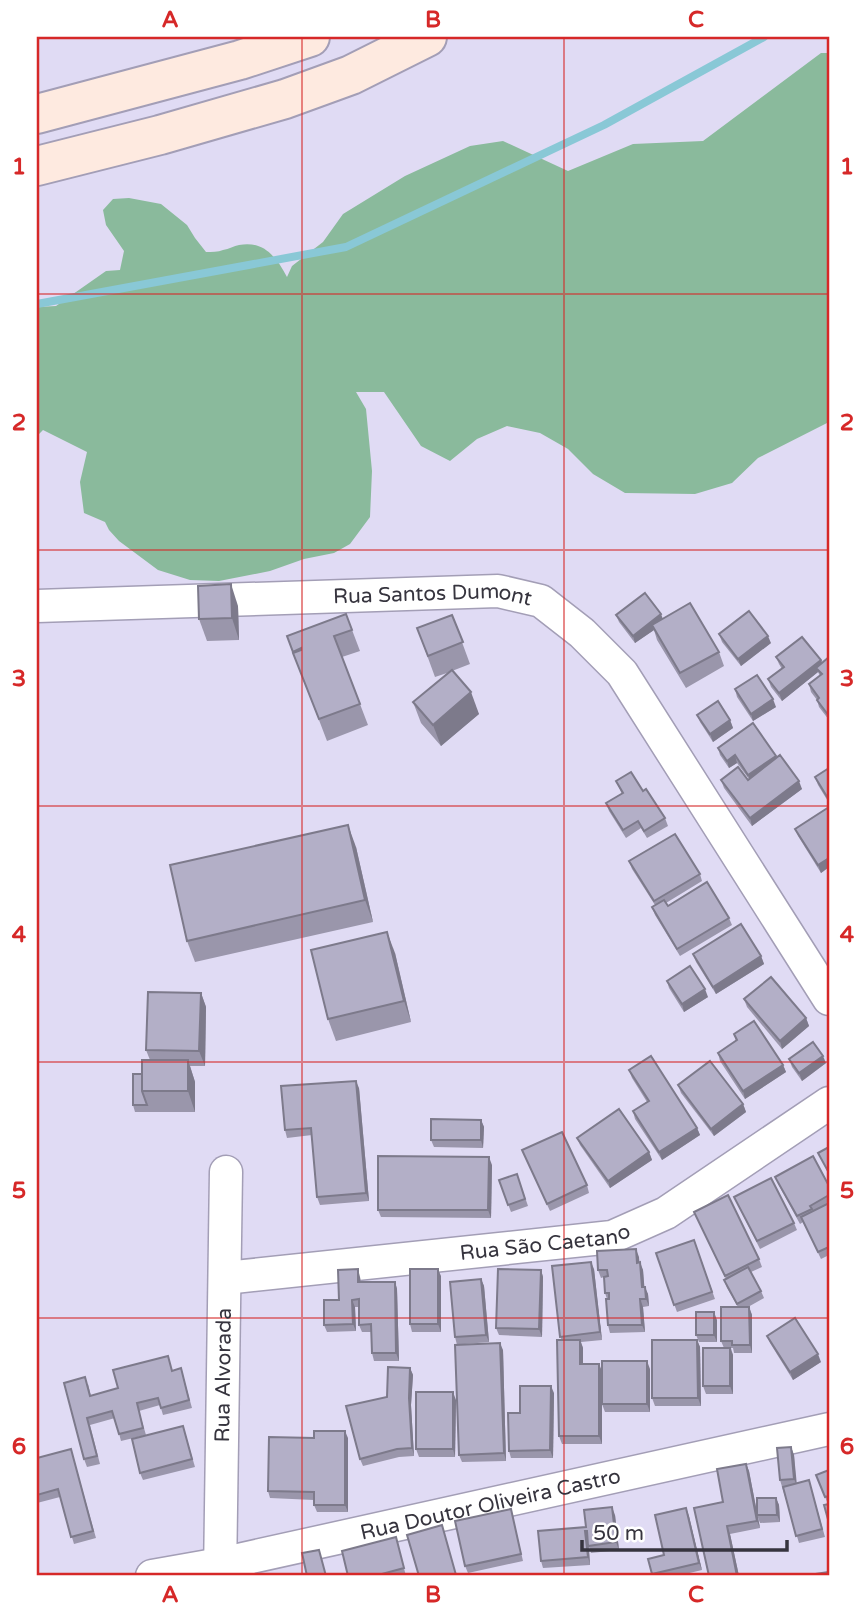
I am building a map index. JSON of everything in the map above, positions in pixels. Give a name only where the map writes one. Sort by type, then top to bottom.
[{"type":"street","points":[[37,114],[240,60],[310,37]]},
{"type":"street","points":[[37,166],[160,135],[285,99],[351,75],[427,37]]},
{"type":"street","name":"Rua Santos Dumont","points":[[37,606],[498,591],[541,601],[582,633],[622,673],[829,999]]},
{"type":"street","name":"Rua São Caetano","points":[[225,1278],[612,1237],[666,1213],[829,1103]]},
{"type":"street","name":"Rua Alvorada","points":[[220,1570],[226,1172]]},
{"type":"street","name":"Rua Doutor Oliveira Castro","points":[[152,1576],[220,1570],[829,1429]]},
{"type":"green space","points":[[821,53],[829,53],[829,422],[758,458],[732,483],[695,494],[625,493],[593,474],[568,449],[540,433],[507,426],[477,439],[450,461],[421,446],[384,392],[356,392],[366,409],[372,471],[370,517],[350,544],[334,553],[304,559],[270,571],[219,581],[190,580],[158,570],[119,541],[105,522],[84,513],[80,482],[87,452],[43,430],[37,436],[37,307],[56,306],[106,271],[120,270],[124,251],[106,225],[103,210],[113,199],[129,198],[161,204],[187,225],[206,252],[248,244],[263,248],[279,263],[287,277],[292,266],[323,242],[343,214],[405,176],[470,146],[503,141],[568,171],[633,144],[703,141]]},
{"type":"building","points":[[231,584],[232,618],[199,619],[198,586]]},
{"type":"building","points":[[645,593],[661,614],[633,636],[616,615]]},
{"type":"building","points":[[690,603],[719,652],[680,673],[652,625]]},
{"type":"building","points":[[749,611],[768,636],[738,659],[719,634]]},
{"type":"building","points":[[346,614],[352,630],[334,636],[360,704],[319,719],[293,653],[301,648],[293,652],[287,636]]},
{"type":"building","points":[[452,615],[463,642],[428,656],[417,628]]},
{"type":"building","points":[[802,637],[821,660],[779,693],[768,679],[784,667],[776,657]]},
{"type":"building","points":[[829,657],[829,716],[809,684],[822,674],[816,668]]},
{"type":"building","points":[[452,670],[471,692],[433,725],[413,702]]},
{"type":"building","points":[[757,675],[773,699],[751,714],[735,689]]},
{"type":"building","points":[[718,701],[730,720],[710,734],[697,715]]},
{"type":"building","points":[[753,723],[776,756],[748,775],[735,755],[727,761],[718,748]]},
{"type":"building","points":[[780,755],[799,781],[750,818],[721,780],[738,767],[748,780]]},
{"type":"building","points":[[829,768],[829,800],[815,777]]},
{"type":"building","points":[[631,772],[665,818],[644,831],[638,821],[623,830],[606,803],[623,793],[616,781]]},
{"type":"building","points":[[829,807],[829,858],[818,865],[795,829]]},
{"type":"building","points":[[348,825],[365,900],[187,941],[170,865]]},
{"type":"building","points":[[675,834],[700,874],[654,901],[629,861]]},
{"type":"building","points":[[707,882],[729,918],[677,949],[652,907],[664,900],[668,906]]},
{"type":"building","points":[[741,924],[761,956],[713,987],[693,954]]},
{"type":"building","points":[[387,932],[404,1001],[328,1019],[311,950]]},
{"type":"building","points":[[690,966],[705,989],[682,1004],[667,981]]},
{"type":"building","points":[[771,977],[806,1018],[780,1041],[744,999]]},
{"type":"building","points":[[148,992],[201,993],[199,1051],[146,1050]]},
{"type":"building","points":[[754,1021],[783,1065],[743,1091],[718,1053],[737,1040],[734,1034]]},
{"type":"building","points":[[813,1042],[823,1056],[799,1073],[789,1059]]},
{"type":"building","points":[[651,1056],[697,1128],[659,1152],[633,1111],[649,1101],[629,1070]]},
{"type":"building","points":[[142,1060],[188,1060],[188,1091],[142,1091]]},
{"type":"building","points":[[710,1061],[743,1104],[711,1129],[678,1085]]},
{"type":"building","points":[[133,1074],[142,1074],[142,1091],[147,1105],[133,1105]]},
{"type":"building","points":[[356,1081],[366,1193],[317,1197],[311,1128],[285,1130],[281,1086]]},
{"type":"building","points":[[619,1109],[649,1152],[608,1181],[577,1138]]},
{"type":"building","points":[[431,1119],[481,1120],[481,1140],[431,1140]]},
{"type":"building","points":[[562,1132],[587,1185],[547,1204],[522,1150]]},
{"type":"building","points":[[829,1147],[829,1173],[818,1153]]},
{"type":"building","points":[[378,1156],[489,1157],[488,1210],[378,1210]]},
{"type":"building","points":[[813,1156],[829,1186],[829,1195],[810,1206],[812,1209],[797,1216],[775,1177]]},
{"type":"building","points":[[517,1174],[525,1199],[508,1205],[499,1180]]},
{"type":"building","points":[[771,1178],[794,1223],[757,1241],[734,1197]]},
{"type":"building","points":[[728,1195],[759,1259],[725,1276],[694,1212]]},
{"type":"building","points":[[829,1203],[829,1247],[818,1252],[801,1217]]},
{"type":"building","points":[[694,1240],[712,1292],[674,1305],[656,1253]]},
{"type":"building","points":[[636,1249],[646,1299],[640,1299],[642,1325],[608,1325],[606,1299],[609,1299],[609,1293],[605,1293],[604,1277],[608,1276],[607,1270],[598,1270],[597,1251]]},
{"type":"building","points":[[591,1262],[600,1332],[560,1337],[552,1266]]},
{"type":"building","points":[[748,1267],[761,1291],[737,1304],[724,1280]]},
{"type":"building","points":[[358,1269],[358,1282],[395,1282],[396,1353],[372,1353],[371,1324],[359,1325],[359,1299],[352,1300],[353,1324],[324,1325],[324,1300],[339,1300],[338,1270]]},
{"type":"building","points":[[410,1269],[438,1269],[438,1324],[410,1324]]},
{"type":"building","points":[[498,1269],[541,1270],[539,1329],[496,1328]]},
{"type":"building","points":[[481,1279],[486,1335],[455,1337],[450,1282]]},
{"type":"building","points":[[721,1307],[749,1307],[750,1345],[732,1345],[732,1341],[721,1341]]},
{"type":"building","points":[[696,1312],[714,1312],[714,1335],[696,1335]]},
{"type":"building","points":[[795,1318],[818,1354],[790,1372],[767,1336]]},
{"type":"building","points":[[557,1340],[580,1340],[580,1364],[599,1364],[599,1436],[559,1436]]},
{"type":"building","points":[[652,1340],[697,1340],[698,1398],[652,1398]]},
{"type":"building","points":[[500,1343],[504,1453],[459,1455],[455,1345]]},
{"type":"building","points":[[703,1348],[730,1348],[730,1386],[703,1386]]},
{"type":"building","points":[[168,1356],[172,1371],[181,1368],[189,1400],[161,1408],[158,1398],[137,1403],[143,1428],[119,1434],[112,1411],[87,1418],[97,1456],[84,1459],[64,1383],[85,1377],[90,1396],[118,1388],[113,1370]]},
{"type":"building","points":[[602,1361],[647,1361],[647,1404],[602,1404]]},
{"type":"building","points":[[388,1367],[410,1368],[412,1448],[397,1449],[360,1459],[346,1406],[387,1397]]},
{"type":"building","points":[[520,1386],[551,1386],[550,1450],[509,1451],[508,1413],[520,1413]]},
{"type":"building","points":[[416,1392],[453,1392],[453,1449],[416,1449]]},
{"type":"building","points":[[183,1426],[192,1459],[140,1473],[132,1439]]},
{"type":"building","points":[[314,1431],[345,1431],[345,1505],[314,1505],[314,1492],[268,1491],[269,1437],[314,1438]]},
{"type":"building","points":[[791,1447],[794,1479],[780,1480],[777,1448]]},
{"type":"building","points":[[71,1449],[93,1531],[71,1537],[58,1489],[37,1495],[37,1458]]},
{"type":"building","points":[[746,1464],[757,1521],[727,1526],[737,1576],[709,1576],[694,1508],[723,1502],[717,1469]]},
{"type":"building","points":[[829,1470],[829,1496],[825,1497],[816,1475]]},
{"type":"building","points":[[809,1480],[822,1529],[796,1536],[783,1487]]},
{"type":"building","points":[[757,1498],[776,1498],[777,1515],[757,1515]]},
{"type":"building","points":[[829,1504],[829,1523],[824,1505]]},
{"type":"building","points":[[612,1507],[616,1542],[588,1546],[585,1531],[588,1557],[541,1561],[538,1531],[586,1527],[584,1510]]},
{"type":"building","points":[[686,1508],[699,1563],[652,1574],[648,1559],[664,1555],[655,1515]]},
{"type":"building","points":[[511,1509],[521,1554],[465,1566],[455,1521]]},
{"type":"building","points":[[442,1525],[456,1575],[419,1576],[407,1535]]},
{"type":"building","points":[[396,1537],[404,1568],[379,1576],[348,1576],[342,1551]]},
{"type":"building","points":[[319,1550],[326,1576],[307,1576],[302,1553]]},
{"type":"building","points":[[829,1572],[829,1576],[802,1576]]},
{"type":"waterway","points":[[37,304],[346,247],[604,125],[764,37]]}]
